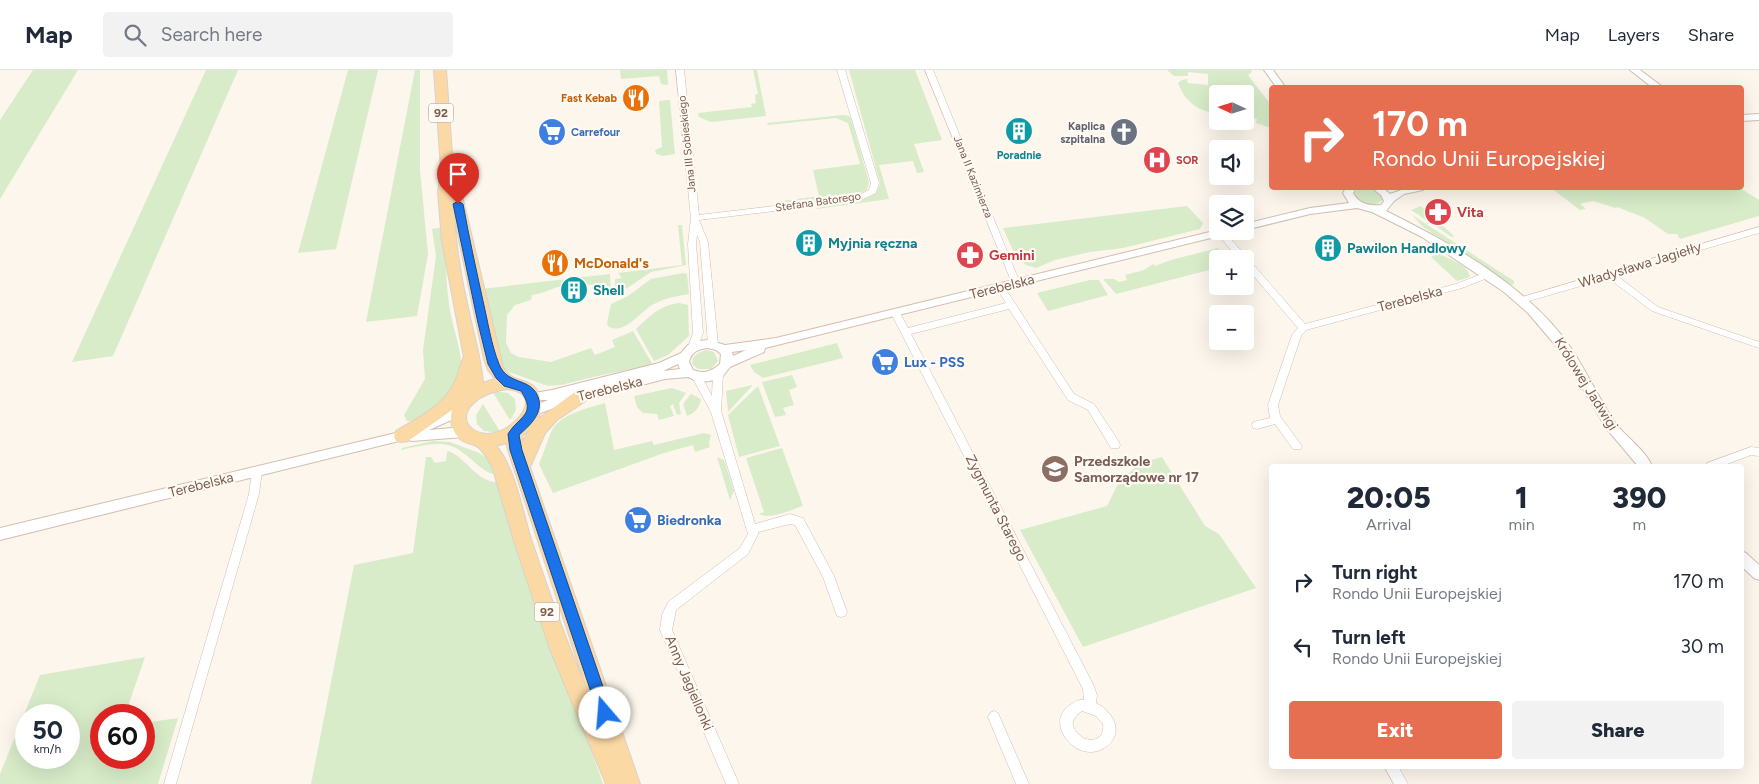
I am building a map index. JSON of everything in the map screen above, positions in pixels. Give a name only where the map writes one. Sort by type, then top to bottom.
[{"type":"main road","name":"92","points":[[440,70],[450,248],[471,355],[476,392]]},
{"type":"main road","name":"92","points":[[447,168],[455,191],[492,359],[496,370],[508,383],[522,386],[532,404]]},
{"type":"main road","points":[[402,436],[442,410],[455,396],[463,385],[471,355]]},
{"type":"main road","points":[[464,432],[459,422],[460,411],[467,400],[476,392],[508,383]]},
{"type":"main road","points":[[522,466],[539,427],[553,414],[581,396]]},
{"type":"main road","points":[[482,441],[498,440],[514,434],[526,423],[532,404]]},
{"type":"main road","name":"92","points":[[464,432],[472,438],[482,441],[493,453],[500,465],[526,551],[557,641],[616,784]]},
{"type":"main road","name":"92","points":[[514,434],[516,450],[629,784]]},
{"type":"street","name":"Jana III Sobieskiego","points":[[680,70],[695,218],[692,244],[698,333],[693,347]]},
{"type":"street","name":"Stefana Batorego","points":[[695,218],[859,198],[873,191],[875,183],[842,70]]},
{"type":"street","name":"Jana II Kazimierza","points":[[929,70],[1016,283]]},
{"type":"street","points":[[1268,70],[1280,85]]},
{"type":"street","points":[[1634,70],[1650,85]]},
{"type":"street","points":[[1634,70],[1656,85]]},
{"type":"street","points":[[1744,112],[1759,112]]},
{"type":"street","points":[[1744,118],[1759,117]]},
{"type":"street","points":[[1349,190],[1349,198],[1357,205]]},
{"type":"street","points":[[1310,211],[1336,200],[1349,190]]},
{"type":"street","name":"Królowej Jadwigi","points":[[1381,190],[1386,193],[1389,201],[1426,235]]},
{"type":"street","points":[[1374,209],[1384,208],[1389,201],[1401,192],[1410,190]]},
{"type":"street","points":[[1254,225],[1310,211],[1357,205]]},
{"type":"street","name":"Królowej Jadwigi","points":[[1357,205],[1374,209],[1426,235],[1522,300],[1557,337],[1610,425],[1644,464]]},
{"type":"street","name":"Jana III Sobieskiego","points":[[695,218],[704,242],[718,346]]},
{"type":"street","name":"Władysława Jagiełły","points":[[1522,300],[1759,230]]},
{"type":"street","name":"Terebelska","points":[[718,346],[776,342],[1209,236]]},
{"type":"street","points":[[1254,272],[1303,328],[1297,335],[1273,405],[1277,420],[1297,446]]},
{"type":"street","points":[[1609,274],[1654,309],[1759,345]]},
{"type":"street","name":"Terebelska","points":[[1303,328],[1459,286],[1487,275]]},
{"type":"street","points":[[1000,287],[1071,397],[1090,407],[1114,445]]},
{"type":"street","points":[[905,332],[1012,305]]},
{"type":"street","name":"Zygmunta Starego","points":[[896,313],[1090,688],[1090,705]]},
{"type":"street","name":"Terebelska","points":[[728,363],[776,342]]},
{"type":"street","points":[[692,375],[708,377],[718,373],[728,363],[728,355],[718,346],[704,344],[693,347],[684,356],[683,366],[692,375],[716,412],[752,529],[790,519],[799,521],[828,576],[841,612]]},
{"type":"street","name":"Terebelska","points":[[532,404],[552,395],[662,367],[684,356]]},
{"type":"street","points":[[716,412],[718,373]]},
{"type":"street","name":"Terebelska","points":[[532,404],[581,396],[665,375],[692,375]]},
{"type":"street","name":"Terebelska","points":[[0,534],[402,436],[460,411]]},
{"type":"street","points":[[1257,425],[1277,420]]},
{"type":"street","name":"Terebelska","points":[[402,436],[464,432]]},
{"type":"street","points":[[1717,464],[1751,452],[1759,452]]},
{"type":"street","points":[[170,784],[254,494],[257,471]]},
{"type":"street","name":"Anny Jagiellonki","points":[[733,784],[666,630],[668,615],[672,606],[744,551],[751,539],[752,529]]},
{"type":"street","points":[[1744,560],[1759,574]]},
{"type":"street","points":[[994,717],[1023,784]]},
{"type":"street","points":[[1392,769],[1402,784]]},
{"type":"green space","points":[[33,70],[78,70],[0,199],[0,120]]},
{"type":"green space","points":[[206,70],[238,70],[113,356],[72,362]]},
{"type":"green space","points":[[348,70],[378,70],[336,249],[298,253]]},
{"type":"green space","points":[[415,70],[420,70],[420,170],[428,254],[417,316],[366,322]]},
{"type":"green space","points":[[620,70],[667,70],[668,85],[661,84],[659,76],[621,79]]},
{"type":"green space","points":[[753,70],[757,70],[766,116],[711,122],[699,117],[698,113],[752,107],[751,104],[756,103],[755,95],[758,94]]},
{"type":"green space","points":[[849,70],[915,70],[942,140],[914,144],[924,172],[917,173],[913,161],[879,165],[889,199],[817,209],[816,207],[854,202],[871,196],[877,190],[880,183]]},
{"type":"green space","points":[[1167,70],[1251,70],[1252,72],[1248,75],[1269,102],[1269,127],[1256,123],[1257,119],[1254,118],[1254,85],[1209,85],[1209,112],[1198,108],[1189,101],[1178,83],[1187,79],[1188,83],[1208,85],[1208,74],[1188,72],[1188,76],[1174,76]]},
{"type":"green space","points":[[670,100],[675,154],[663,156],[656,154],[655,150],[662,147],[659,101]]},
{"type":"green space","points":[[843,115],[849,116],[851,119],[869,182],[867,190],[857,194],[783,204],[782,201],[819,196],[813,170],[860,164],[848,123],[836,118],[768,125],[767,123]]},
{"type":"green space","points":[[1357,190],[1375,190],[1380,194],[1382,200],[1371,205],[1363,203],[1354,193]]},
{"type":"green space","points":[[1554,190],[1743,190],[1759,200],[1759,216],[1680,239],[1677,234],[1668,234],[1645,218],[1617,207],[1593,201],[1580,204],[1586,209],[1580,210]]},
{"type":"green space","points":[[1187,206],[1203,223],[1200,229],[1123,248],[1090,252],[1055,260],[1036,268],[1026,265],[1016,257],[1003,228]]},
{"type":"green space","points":[[1421,206],[1454,236],[1452,237],[1411,210]]},
{"type":"green space","points":[[1412,215],[1514,281],[1514,284],[1511,285],[1423,227]]},
{"type":"green space","points":[[678,225],[682,225],[686,265],[651,272],[623,291],[615,292],[615,279],[622,278],[618,273],[682,265]]},
{"type":"green space","points":[[444,227],[450,312],[461,360],[461,377],[447,399],[439,406],[422,417],[407,421],[404,415],[425,379],[423,350],[436,256],[432,229]]},
{"type":"green space","points":[[1209,250],[1209,270],[1116,294],[1103,279],[1114,279],[1119,282],[1127,280],[1125,275],[1144,270],[1153,264],[1155,266]]},
{"type":"green space","points":[[1438,253],[1462,265],[1470,277],[1457,281],[1431,257]]},
{"type":"green space","points":[[683,273],[687,274],[689,294],[658,302],[620,328],[608,326],[611,304],[628,296],[651,279]]},
{"type":"green space","points":[[610,274],[611,294],[606,295],[607,284],[585,285],[585,282],[564,283],[563,286],[532,295],[531,300],[515,305],[507,315],[506,343],[511,353],[519,357],[551,362],[591,348],[595,355],[615,347],[612,340],[633,331],[653,365],[561,385],[548,386],[509,372],[500,365],[481,289]]},
{"type":"green space","points":[[1090,280],[1099,280],[1108,295],[1048,311],[1037,293]]},
{"type":"green space","points":[[679,303],[688,305],[689,336],[668,355],[654,361],[636,329],[660,309]]},
{"type":"green space","points":[[837,343],[843,358],[763,378],[754,372],[750,365]]},
{"type":"green space","points":[[706,350],[714,352],[718,361],[711,369],[698,369],[692,364],[693,358],[698,353]]},
{"type":"green space","points":[[792,375],[797,387],[789,390],[794,405],[783,408],[786,415],[775,417],[762,382]]},
{"type":"green space","points":[[752,386],[728,412],[726,391]]},
{"type":"green space","points":[[758,386],[780,446],[739,457],[728,415]]},
{"type":"green space","points":[[672,388],[686,393],[679,403],[681,414],[677,415],[673,404],[670,406],[674,416],[659,420],[657,414],[643,413],[637,407],[634,396]]},
{"type":"green space","points":[[492,391],[508,393],[515,399],[516,410],[510,420]]},
{"type":"green space","points":[[691,394],[701,399],[700,405],[687,416],[683,404]]},
{"type":"green space","points":[[605,403],[614,450],[652,441],[654,445],[704,433],[711,435],[710,447],[695,452],[693,445],[664,453],[553,493],[539,464],[552,430],[556,424],[568,416]]},
{"type":"green space","points":[[483,404],[501,433],[484,431],[477,424],[476,415]]},
{"type":"green space","points":[[433,441],[450,442],[479,453],[490,460],[496,474],[486,471],[463,452],[451,446],[432,444],[401,450],[402,448]]},
{"type":"green space","points":[[782,448],[803,506],[781,514],[764,516],[759,514],[764,512],[746,458]]},
{"type":"green space","points":[[449,451],[484,478],[497,482],[603,784],[311,784],[354,565],[413,553],[426,457],[431,457],[435,463],[446,461],[447,452]]},
{"type":"green space","points":[[717,457],[724,460],[734,491],[730,500]]},
{"type":"green space","points":[[1162,457],[1205,526],[1219,534],[1256,588],[1083,647],[1020,530],[1107,506],[1120,480],[1143,462]]},
{"type":"green space","points":[[145,657],[129,704],[90,704],[90,769],[155,769],[155,721],[178,718],[158,784],[0,784],[0,774],[15,737],[15,769],[80,769],[80,704],[28,704],[40,675]]},
{"type":"place","name":"Fast Kebab","points":[[636,98]]},
{"type":"place","name":"Poradnie","points":[[1019,131]]},
{"type":"place","name":"Carrefour","points":[[552,132]]},
{"type":"place","name":"Kaplica szpitalna","points":[[1124,132]]},
{"type":"place","name":"SOR","points":[[1157,160]]},
{"type":"place","name":"Vita","points":[[1438,212]]},
{"type":"place","name":"Myjnia ręczna","points":[[809,243]]},
{"type":"place","name":"Pawilon Handlowy","points":[[1328,248]]},
{"type":"place","name":"Gemini","points":[[970,255]]},
{"type":"place","name":"McDonald's","points":[[555,263]]},
{"type":"place","name":"Shell","points":[[574,290]]},
{"type":"place","name":"Lux - PSS","points":[[885,362]]},
{"type":"place","name":"Przedszkole Samorządowe nr 17","points":[[1055,469]]},
{"type":"place","name":"Biedronka","points":[[638,520]]},
{"type":"route","points":[[458,204],[483,323],[496,370],[508,383],[517,384],[525,388],[530,393],[534,403],[529,419],[514,434],[516,450],[605,713]]}]
